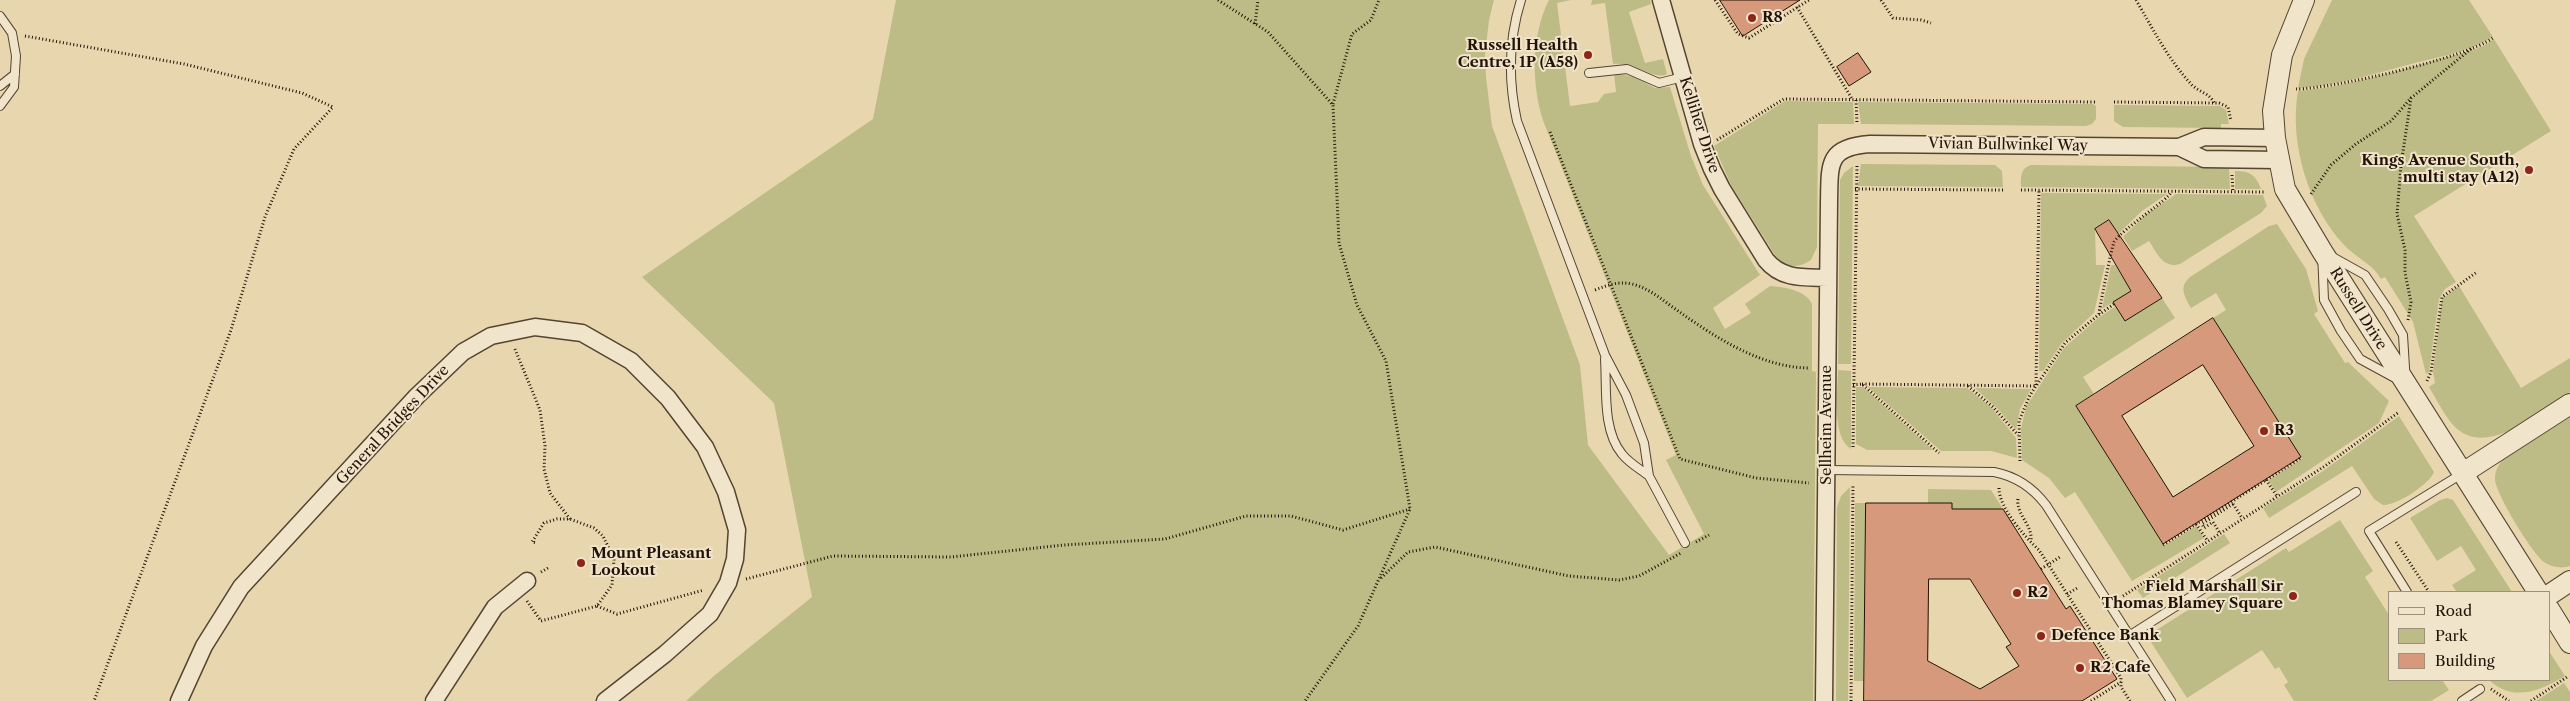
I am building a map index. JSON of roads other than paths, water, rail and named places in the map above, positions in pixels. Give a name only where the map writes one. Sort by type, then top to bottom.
[{"type":"street","name":"Kelliher Drive","points":[[1661,0],[1702,144],[1722,189],[1766,260],[1775,270],[1787,276],[1828,278]]},
{"type":"street","name":"Russell Drive","points":[[2304,0],[2282,55],[2273,111],[2278,160],[2286,189],[2322,251],[2537,591]]},
{"type":"street","name":"Vivian Bullwinkel Way","points":[[1839,152],[1853,146],[1877,144],[2179,147],[2204,137],[2275,138]]},
{"type":"street","name":"Vivian Bullwinkel Way","points":[[2179,147],[2204,159],[2278,160]]},
{"type":"street","name":"Sellheim Avenue","points":[[1824,701],[1830,168],[1832,160],[1839,152]]},
{"type":"street","name":"General Bridges Drive","points":[[179,701],[204,646],[241,587],[430,383],[463,352],[491,336],[535,326],[582,333],[631,361],[668,398],[705,447],[726,492],[736,530],[735,559],[728,583],[710,614],[665,654],[605,701]]},
{"type":"street","points":[[2463,473],[2570,404]]},
{"type":"street","points":[[2550,594],[2570,581]]},
{"type":"street","points":[[434,701],[495,607],[523,585]]},
{"type":"street","points":[[2550,611],[2570,642]]},
{"type":"lane","points":[[1521,0],[1514,27],[1510,59],[1514,108],[1528,152],[1605,355],[1626,395],[1644,443],[1649,476],[1687,545]]},
{"type":"lane","points":[[0,16],[12,34],[16,56],[14,87],[0,106]]},
{"type":"lane","points":[[1589,73],[1627,68],[1659,83],[1683,77]]},
{"type":"lane","points":[[0,86],[15,74]]},
{"type":"lane","points":[[2322,251],[2322,287],[2325,304],[2346,338],[2360,359],[2406,384]]},
{"type":"lane","points":[[1605,355],[1609,421],[1613,437],[1624,456],[1649,476]]},
{"type":"lane","points":[[1827,477],[1994,472],[2022,482],[2046,505],[2171,701]]},
{"type":"lane","points":[[2406,591],[2369,531],[2463,473]]},
{"type":"lane","points":[[2130,636],[2356,492]]},
{"type":"lane","points":[[2462,701],[2480,689]]},
{"type":"place","name":"R8","points":[[1752,18]]},
{"type":"place","name":"Russell Health Centre, 1P (A58)","points":[[1588,55]]},
{"type":"place","name":"Kings Avenue South, multi stay (A12)","points":[[2529,170]]},
{"type":"place","name":"R3","points":[[2264,431]]},
{"type":"place","name":"Mount Pleasant Lookout","points":[[581,563]]},
{"type":"place","name":"R2","points":[[2017,593]]},
{"type":"place","name":"Field Marshall Sir Thomas Blamey Square","points":[[2293,596]]},
{"type":"place","name":"Defence Bank","points":[[2041,636]]},
{"type":"place","name":"R2 Cafe","points":[[2080,668]]}]
